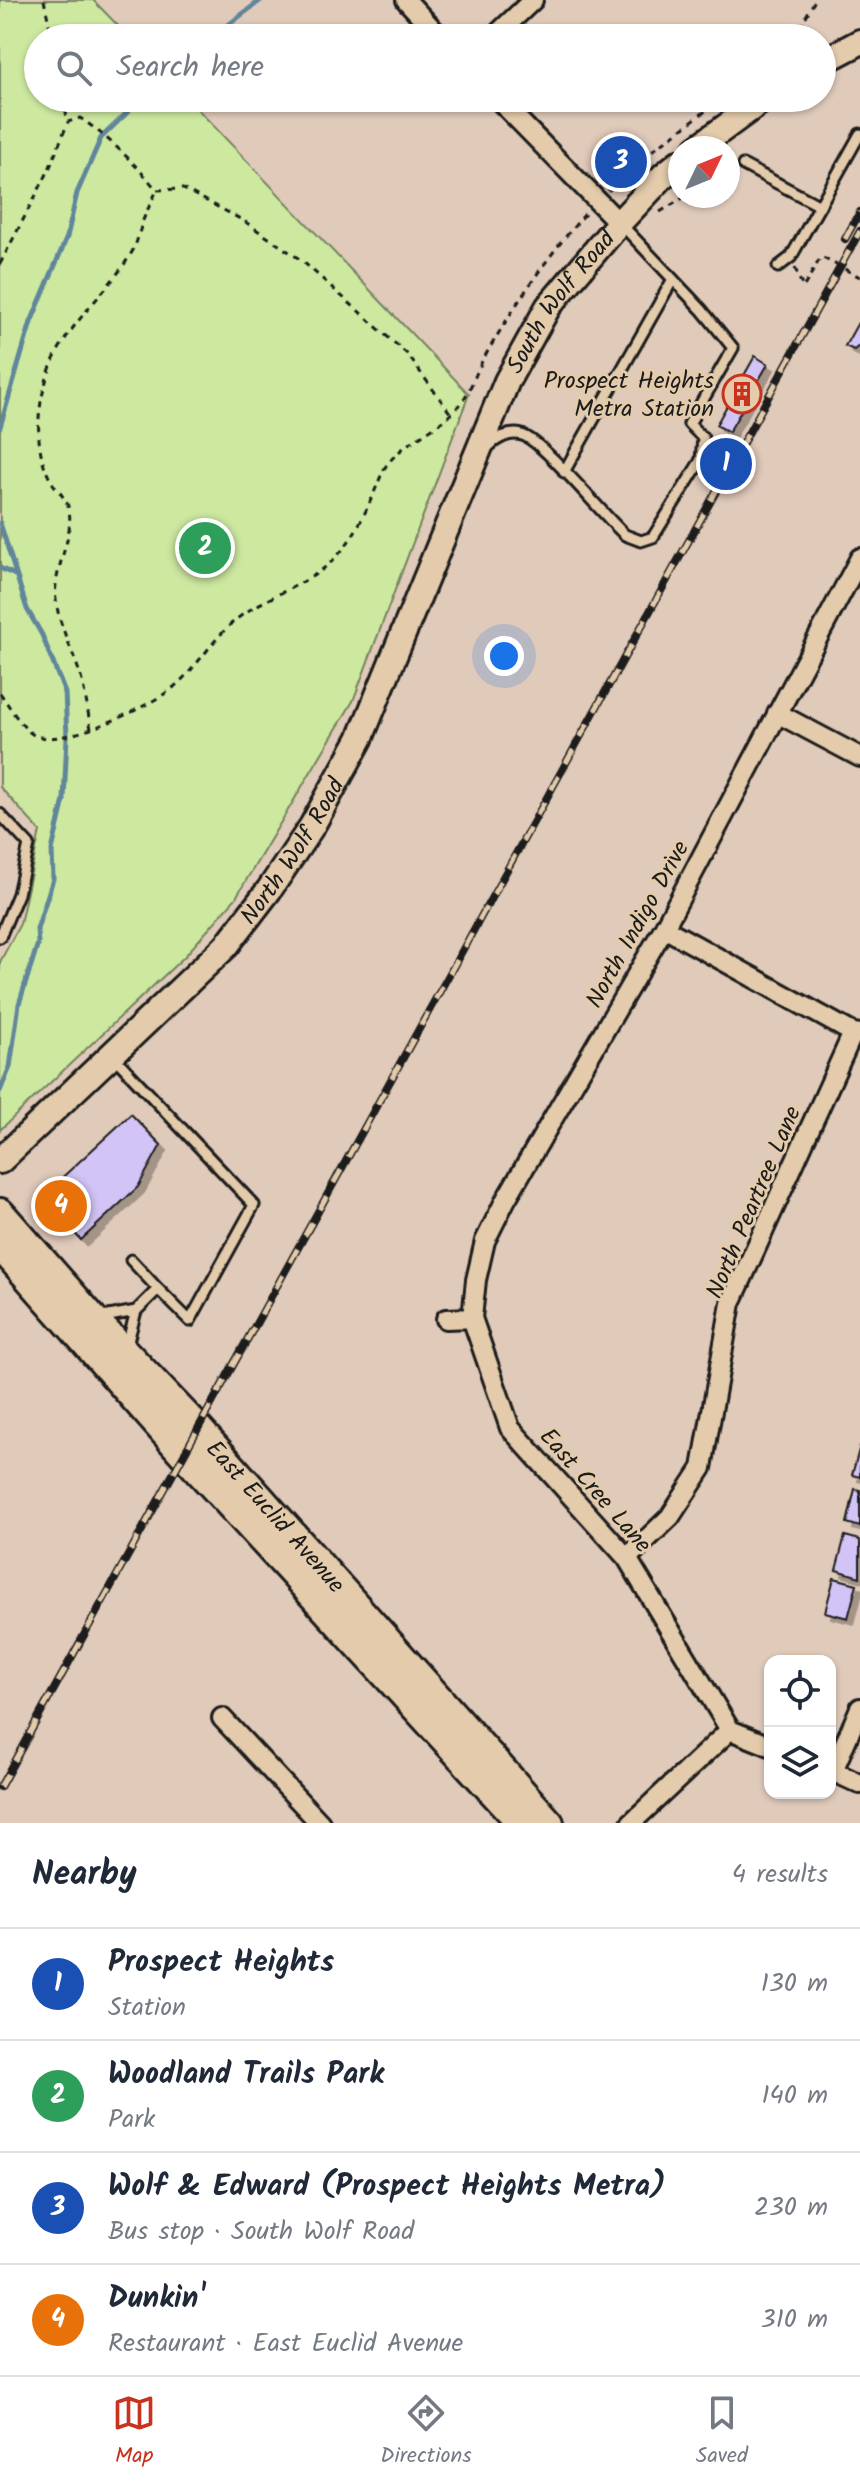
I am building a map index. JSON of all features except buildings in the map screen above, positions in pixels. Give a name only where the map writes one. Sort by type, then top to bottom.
[{"type":"main road","points":[[836,55],[860,42]]},
{"type":"main road","points":[[713,136],[746,112]]},
{"type":"main road","name":"South Wolf Road","points":[[472,464],[507,381],[548,307],[619,223],[668,172]]},
{"type":"main road","name":"North Wolf Road","points":[[0,1161],[226,946],[269,890],[312,826],[360,739],[472,464]]},
{"type":"main road","name":"East Euclid Avenue","points":[[0,1213],[93,1319],[198,1429],[549,1823]]},
{"type":"main road","name":"East Euclid Avenue","points":[[0,1245],[184,1454],[522,1823]]},
{"type":"street","points":[[406,0],[428,24]]},
{"type":"street","points":[[508,24],[533,0]]},
{"type":"street","points":[[511,112],[619,223]]},
{"type":"street","name":"North Indigo Drive","points":[[472,1318],[485,1241],[499,1213],[664,928],[860,558]]},
{"type":"street","points":[[777,713],[860,757]]},
{"type":"street","points":[[664,928],[857,1033]]},
{"type":"street","name":"North Peartree Lane","points":[[627,1558],[670,1517],[702,1468],[731,1303],[857,1033]]},
{"type":"street","points":[[446,1319],[472,1318]]},
{"type":"street","name":"East Cree Lane","points":[[472,1318],[510,1428],[627,1558],[730,1730]]},
{"type":"street","points":[[836,1762],[860,1708]]},
{"type":"street","points":[[222,1718],[320,1823]]},
{"type":"street","points":[[631,1823],[730,1730],[764,1744]]},
{"type":"street","points":[[836,1773],[860,1784]]},
{"type":"lane","points":[[778,267],[791,257],[860,134]]},
{"type":"lane","points":[[743,165],[820,206]]},
{"type":"lane","points":[[472,464],[491,443],[503,436],[522,435],[540,446],[625,535],[641,541],[653,537],[701,460],[703,438],[689,424],[733,348],[619,223]]},
{"type":"lane","points":[[564,472],[673,279]]},
{"type":"lane","points":[[0,814],[29,845],[18,894],[0,937]]},
{"type":"lane","points":[[112,1054],[254,1205],[190,1321],[131,1260]]},
{"type":"lane","points":[[125,1352],[136,1311],[158,1289]]},
{"type":"lane","points":[[93,1319],[136,1311]]},
{"type":"path","points":[[44,0],[49,24]]},
{"type":"path","points":[[802,24],[815,0]]},
{"type":"path","points":[[0,264],[48,172],[68,122],[66,112]]},
{"type":"path","points":[[612,187],[649,153],[704,112]]},
{"type":"path","points":[[68,122],[80,118],[95,128],[114,143],[157,190]]},
{"type":"path","points":[[157,190],[173,188],[193,194],[244,221],[301,260],[407,354],[451,414]]},
{"type":"path","points":[[91,729],[82,679],[55,599],[71,523],[68,504],[51,480],[41,455],[38,427],[40,399],[50,368],[71,327],[96,301],[134,250],[157,190]]},
{"type":"path","points":[[660,212],[668,207]]},
{"type":"path","points":[[0,693],[21,723],[34,735],[62,737],[91,729],[164,695],[245,612],[292,589],[326,567],[353,534],[388,463],[410,441],[451,414],[461,403],[477,369],[532,278],[589,209]]},
{"type":"path","points":[[791,257],[803,288],[821,257],[860,277]]},
{"type":"green space","points":[[0,0],[93,0],[116,24],[24,24],[24,112],[200,112],[469,394],[353,701],[235,899],[185,956],[0,1130],[0,962],[20,924],[40,831],[0,787]]},
{"type":"waterway","points":[[229,24],[261,0]]},
{"type":"waterway","points":[[0,427],[31,322],[67,237],[77,193],[101,138],[128,112]]},
{"type":"waterway","points":[[0,523],[27,609],[42,635],[65,693],[67,737],[64,800],[52,850],[53,879],[19,1004],[10,1067],[0,1091]]},
{"type":"waterway","points":[[0,568],[15,575]]},
{"type":"railway","points":[[845,239],[860,212]]},
{"type":"railway","points":[[0,1787],[860,231]]},
{"type":"place","name":"Wolf & Edward (Prospect Heights Metra)","points":[[621,162]]},
{"type":"place","name":"Prospect Heights Metra Station","points":[[742,394]]},
{"type":"place","name":"Prospect Heights","points":[[726,464]]},
{"type":"place","name":"Woodland Trails Park","points":[[205,548]]},
{"type":"place","name":"Dunkin'","points":[[61,1206]]}]
